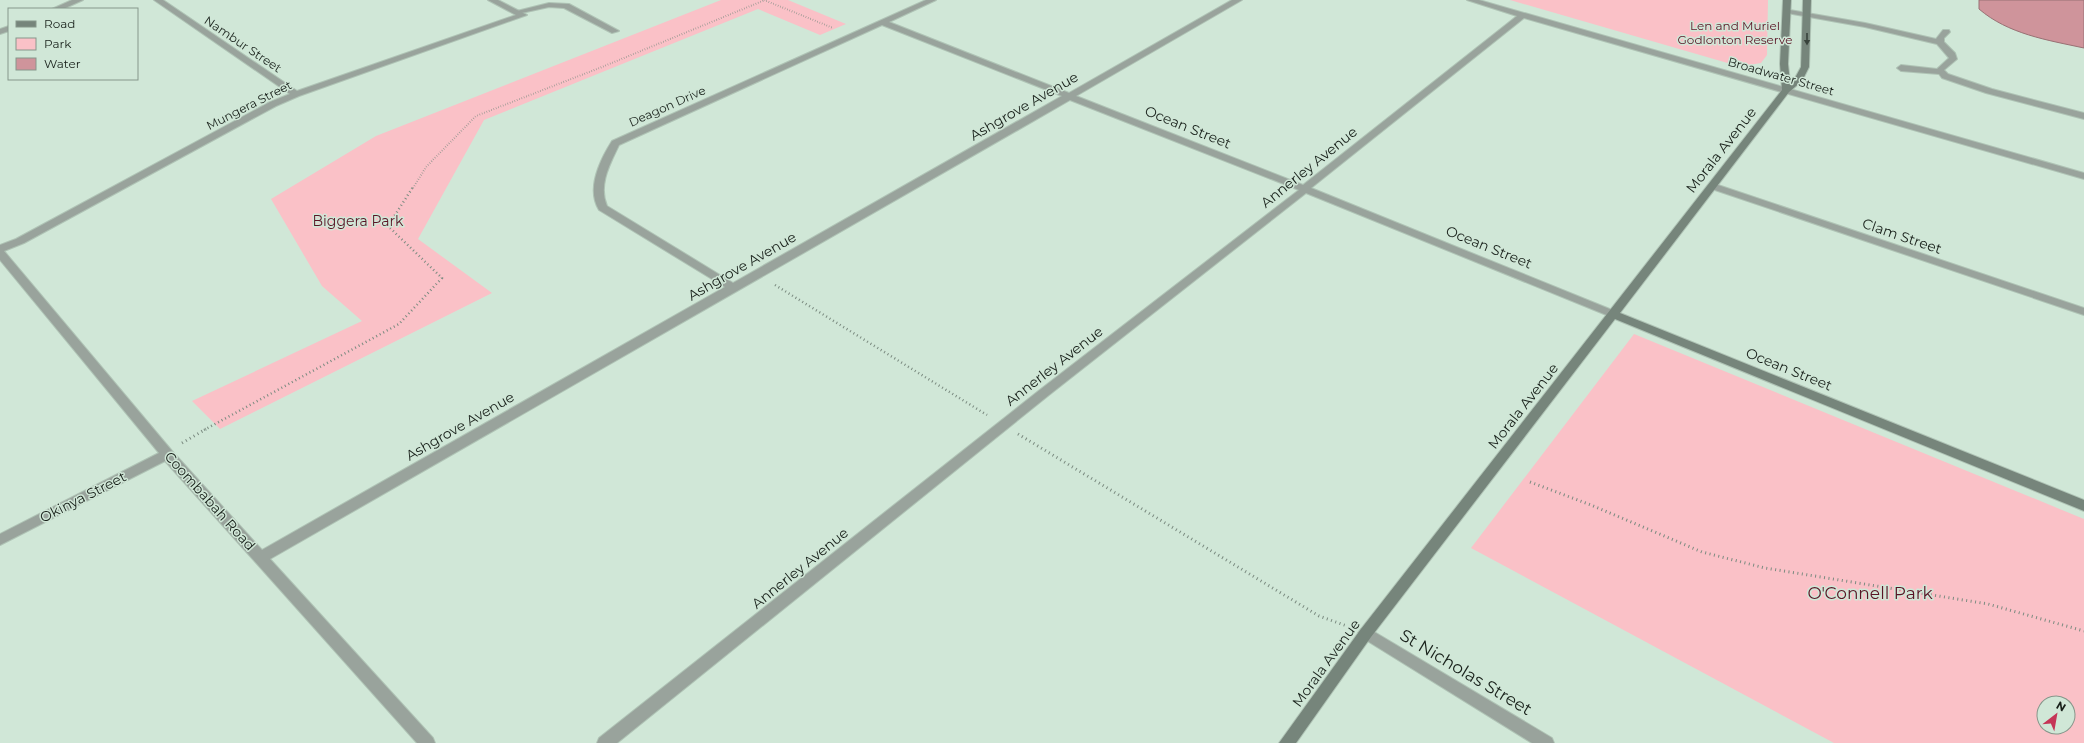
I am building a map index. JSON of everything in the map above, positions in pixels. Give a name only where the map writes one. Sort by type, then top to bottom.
[{"type":"main road","points":[[1786,90],[1784,64],[1787,0]]},
{"type":"main road","name":"Morala Avenue","points":[[1286,743],[1366,633],[1786,90],[1799,79],[1805,67],[1807,0]]},
{"type":"main road","name":"Ocean Street","points":[[1613,314],[2084,506]]},
{"type":"street","points":[[59,8],[79,0]]},
{"type":"street","name":"Nambur Street","points":[[158,0],[296,94]]},
{"type":"street","points":[[492,0],[520,14]]},
{"type":"street","name":"Deagon Drive","points":[[734,288],[603,208],[597,194],[599,182],[614,143],[932,0]]},
{"type":"street","name":"Ashgrove Avenue","points":[[261,557],[1071,97],[1238,0]]},
{"type":"street","name":"Broadwater Street","points":[[1471,0],[2084,176]]},
{"type":"street","name":"Mungera Street","points":[[0,249],[20,241],[250,116],[296,94],[520,14],[549,5],[566,6],[615,31]]},
{"type":"street","points":[[1787,14],[1807,17],[1905,39],[1940,42],[1952,55],[1953,59],[1945,64],[1940,70],[1942,72]]},
{"type":"street","name":"Annerley Avenue","points":[[605,743],[1003,425],[1298,196],[1522,15]]},
{"type":"street","name":"Ocean Street","points":[[881,22],[1305,189],[1613,314]]},
{"type":"street","points":[[1940,42],[1940,37],[1946,32]]},
{"type":"street","points":[[1901,68],[1942,72],[1945,76],[1989,91],[2084,116]]},
{"type":"street","name":"Clam Street","points":[[1712,186],[2084,312]]},
{"type":"street","name":"Coombabah Road","points":[[0,253],[167,454],[427,743]]},
{"type":"street","name":"Okinya Street","points":[[0,540],[167,454]]},
{"type":"street","name":"St Nicholas Street","points":[[1366,633],[1546,743]]},
{"type":"path","points":[[180,445],[253,402],[346,354],[399,324],[442,278],[388,226],[426,167],[476,116],[765,0],[851,36]]},
{"type":"path","points":[[774,284],[1003,425],[1319,616],[1366,633]]},
{"type":"path","points":[[1530,482],[1591,505],[1702,552],[1766,568],[1988,604],[2084,631]]},
{"type":"green space","name":"Biggera Park","points":[[721,0],[788,0],[846,24],[820,35],[758,9],[484,120],[418,239],[492,293],[220,429],[192,401],[362,321],[322,286],[271,199],[376,136]]},
{"type":"green space","name":"Len and Muriel Godlonton Reserve","points":[[1510,0],[1768,0],[1767,55],[1761,63],[1749,65],[1731,64]]},
{"type":"green space","name":"O'Connell Park","points":[[1634,334],[2084,519],[2084,743],[1834,743],[1471,548]]},
{"type":"water","points":[[1979,0],[2084,0],[2084,48],[2028,35],[2002,25],[1979,9]]}]
